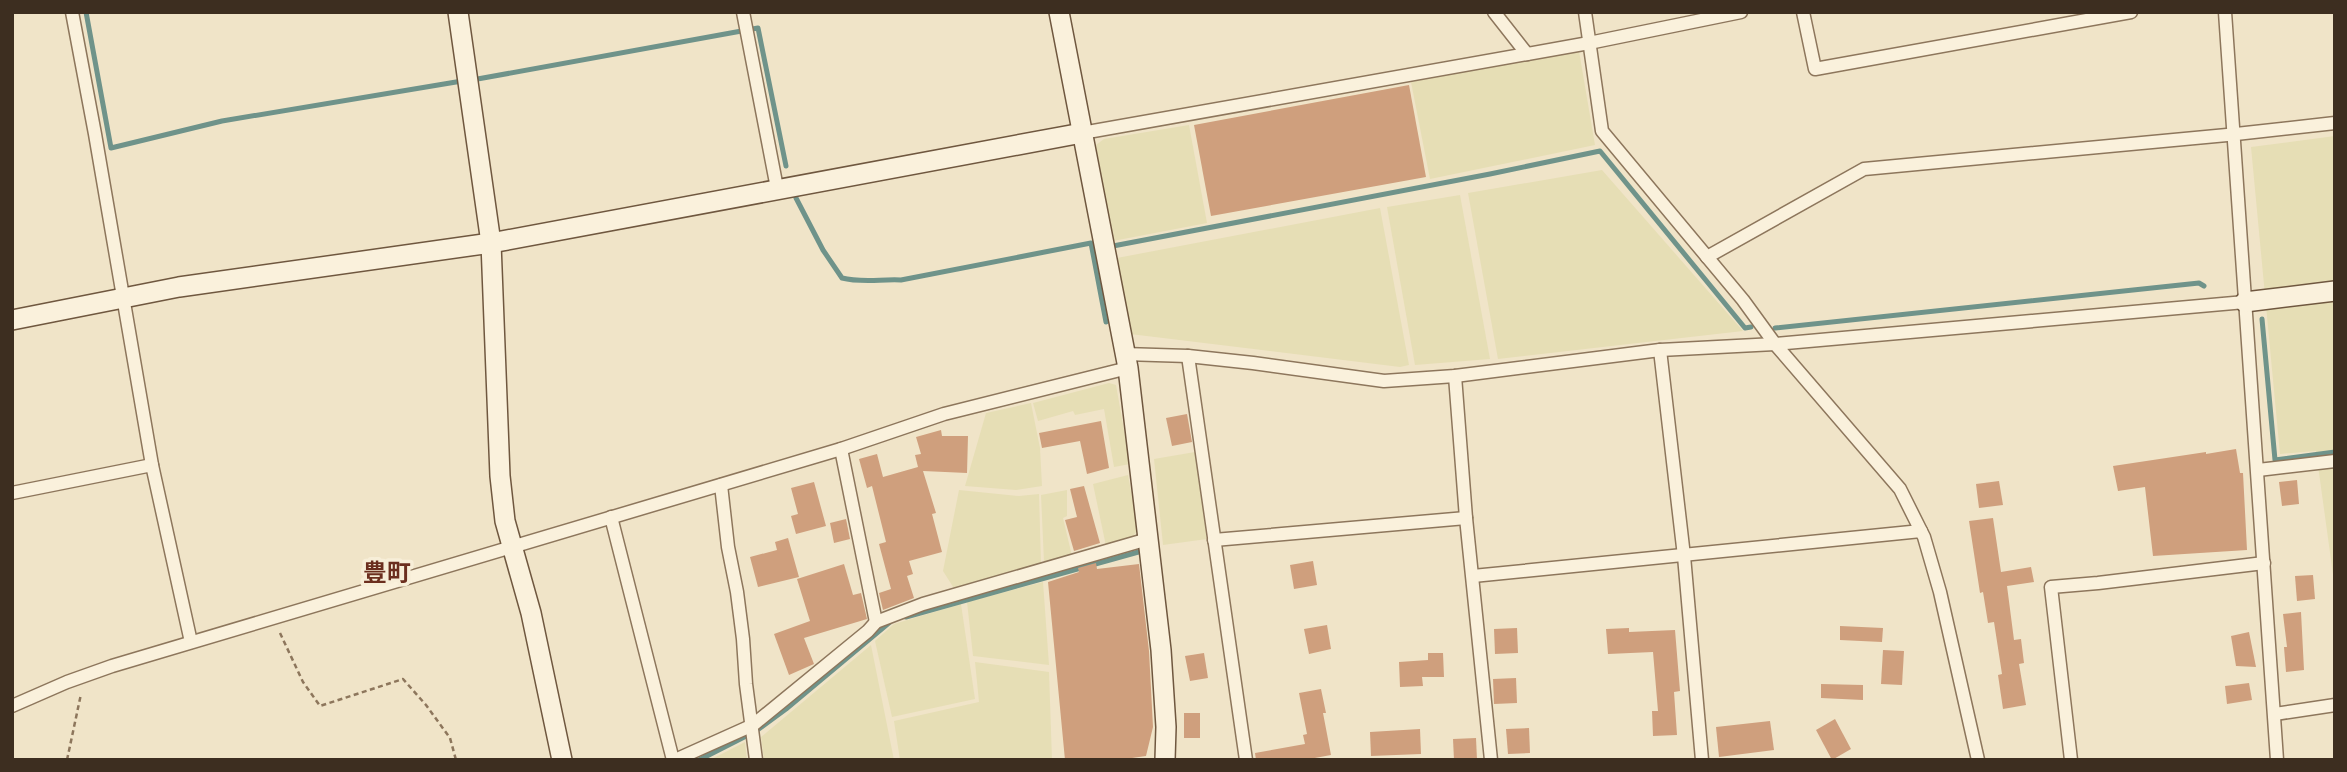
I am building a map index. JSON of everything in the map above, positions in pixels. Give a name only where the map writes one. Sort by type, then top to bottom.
[{"type":"street","points":[[72,12],[152,465],[191,642]]},
{"type":"street","points":[[458,12],[491,243],[500,476],[505,521],[531,613],[562,760]]},
{"type":"street","points":[[1059,12],[1126,361],[1142,541],[1165,690],[1165,760]]},
{"type":"street","points":[[1494,12],[1527,54]]},
{"type":"street","points":[[1585,12],[1602,131],[1775,344],[1900,489],[1921,531],[1940,592],[1978,760]]},
{"type":"street","points":[[12,320],[179,287],[491,243],[777,188],[1589,43],[1741,12]]},
{"type":"street","points":[[1803,12],[1815,69],[2131,12]]},
{"type":"street","points":[[2225,12],[2277,760]]},
{"type":"street","points":[[744,17],[777,188]]},
{"type":"street","points":[[1707,257],[1864,169],[2335,123]]},
{"type":"street","points":[[12,706],[89,674],[191,642],[841,449],[944,414],[1126,361],[1188,356],[1384,381],[1455,376],[1660,350],[1775,344],[2245,302],[2335,291]]},
{"type":"street","points":[[1660,350],[1684,556],[1702,760]]},
{"type":"street","points":[[1188,356],[1246,760]]},
{"type":"street","points":[[1455,376],[1490,760]]},
{"type":"street","points":[[841,449],[876,622]]},
{"type":"street","points":[[2258,470],[2335,461]]},
{"type":"street","points":[[12,493],[152,465]]},
{"type":"street","points":[[721,485],[743,639],[756,760]]},
{"type":"street","points":[[611,517],[674,760],[753,731],[876,622],[923,604],[1142,541]]},
{"type":"street","points":[[1214,540],[1466,518]]},
{"type":"street","points":[[1474,576],[1921,531]]},
{"type":"street","points":[[2071,760],[2051,587],[2264,563]]},
{"type":"street","points":[[2275,714],[2335,705]]},
{"type":"path","points":[[273,618],[303,682],[320,706],[403,679],[450,738],[456,760]]},
{"type":"path","points":[[67,760],[81,694]]},
{"type":"shaded area","points":[[1579,51],[1595,145],[1430,179],[1411,82]]},
{"type":"shaded area","points":[[1189,125],[1207,223],[1113,241],[1096,145],[1104,139]]},
{"type":"shaded area","points":[[2335,136],[2335,589],[2316,451],[2280,454],[2251,147]]},
{"type":"shaded area","points":[[1602,170],[1743,331],[1498,359],[1468,193]]},
{"type":"shaded area","points":[[1460,195],[1490,359],[1415,365],[1387,207]]},
{"type":"shaded area","points":[[1380,208],[1409,365],[1400,367],[1130,334],[1117,258]]},
{"type":"shaded area","points":[[1109,383],[1116,385],[1130,464],[1114,467],[1104,409],[1075,415],[1073,411],[1038,421],[1033,403]]},
{"type":"shaded area","points":[[1031,403],[1040,448],[1042,486],[1016,490],[965,486],[986,413]]},
{"type":"shaded area","points":[[1195,452],[1207,539],[1163,545],[1154,459]]},
{"type":"shaded area","points":[[1128,475],[1138,529],[1131,540],[1106,546],[1093,484]]},
{"type":"shaded area","points":[[959,490],[1019,496],[1039,494],[1041,563],[955,590],[943,571]]},
{"type":"shaded area","points":[[1067,490],[1067,516],[1063,518],[1072,556],[1044,562],[1041,495]]},
{"type":"shaded area","points":[[1043,582],[1049,665],[973,656],[967,602]]},
{"type":"shaded area","points":[[961,604],[975,699],[892,717],[875,641],[894,624]]},
{"type":"shaded area","points":[[871,645],[894,760],[764,760],[761,737]]},
{"type":"shaded area","points":[[975,662],[1049,672],[1052,760],[900,760],[894,721],[979,702]]},
{"type":"shaded area","points":[[745,742],[747,760],[710,760]]},
{"type":"building","points":[[1409,85],[1426,177],[1211,216],[1194,125]]},
{"type":"building","points":[[1187,414],[1192,442],[1172,446],[1166,418]]},
{"type":"building","points":[[1101,421],[1109,468],[1087,474],[1080,441],[1042,448],[1039,433]]},
{"type":"building","points":[[941,430],[942,436],[968,436],[967,473],[923,471],[936,513],[932,514],[942,552],[909,561],[913,574],[907,576],[914,598],[883,610],[879,593],[891,589],[879,544],[886,542],[872,486],[867,488],[859,459],[877,454],[883,477],[918,467],[915,455],[921,454],[916,437]]},
{"type":"building","points":[[2236,449],[2240,473],[2243,473],[2247,550],[2153,556],[2145,487],[2118,491],[2113,466]]},
{"type":"building","points":[[2297,480],[2299,504],[2282,506],[2279,482]]},
{"type":"building","points":[[1999,481],[2003,505],[1979,508],[1976,484]]},
{"type":"building","points":[[814,482],[826,526],[796,534],[791,516],[798,514],[791,488]]},
{"type":"building","points":[[1084,486],[1100,543],[1074,551],[1065,520],[1077,517],[1070,489]]},
{"type":"building","points":[[1993,518],[2001,572],[2031,567],[2034,582],[2007,586],[2014,640],[2021,639],[2024,663],[2019,664],[2026,705],[2003,709],[1998,675],[2002,674],[1994,622],[1988,623],[1983,592],[1980,593],[1969,521]]},
{"type":"building","points":[[846,519],[850,539],[834,543],[830,523]]},
{"type":"building","points":[[788,538],[799,577],[758,587],[750,557],[777,550],[775,542]]},
{"type":"building","points":[[1313,561],[1317,585],[1294,589],[1290,565]]},
{"type":"building","points":[[1096,563],[1097,569],[1139,564],[1149,651],[1153,727],[1146,756],[1118,760],[1065,760],[1048,582],[1079,572],[1078,568]]},
{"type":"building","points":[[844,564],[853,595],[861,593],[867,619],[804,638],[814,664],[789,675],[774,634],[810,621],[797,579]]},
{"type":"building","points":[[2313,575],[2315,599],[2297,601],[2295,576]]},
{"type":"building","points":[[2301,612],[2304,670],[2286,672],[2284,647],[2287,647],[2283,614]]},
{"type":"building","points":[[1327,625],[1331,649],[1309,654],[1304,629]]},
{"type":"building","points":[[1840,626],[1883,628],[1882,642],[1840,640]]},
{"type":"building","points":[[1517,628],[1518,653],[1495,654],[1494,629]]},
{"type":"building","points":[[1629,628],[1629,632],[1675,630],[1680,691],[1674,692],[1677,735],[1653,736],[1652,711],[1658,711],[1653,652],[1608,654],[1606,629]]},
{"type":"building","points":[[2249,632],[2256,667],[2236,666],[2231,636]]},
{"type":"building","points":[[1883,650],[1904,651],[1902,685],[1881,684]]},
{"type":"building","points":[[1204,653],[1208,678],[1190,681],[1185,656]]},
{"type":"building","points":[[1428,653],[1443,653],[1444,677],[1422,677],[1423,686],[1400,687],[1399,662],[1428,660]]},
{"type":"building","points":[[1516,678],[1517,703],[1494,704],[1493,679]]},
{"type":"building","points":[[2249,683],[2252,700],[2227,704],[2225,686]]},
{"type":"building","points":[[1821,684],[1863,685],[1863,700],[1821,698]]},
{"type":"building","points":[[1321,689],[1331,755],[1304,760],[1256,760],[1255,753],[1305,744],[1303,735],[1307,734],[1299,693]]},
{"type":"building","points":[[1184,713],[1200,713],[1200,738],[1184,738]]},
{"type":"building","points":[[1835,719],[1851,749],[1832,760],[1816,730]]},
{"type":"building","points":[[1770,721],[1774,750],[1719,757],[1716,727]]},
{"type":"building","points":[[1529,728],[1530,753],[1508,754],[1506,729]]},
{"type":"building","points":[[1420,729],[1421,754],[1371,756],[1370,732]]},
{"type":"building","points":[[1476,738],[1477,760],[1454,760],[1453,739]]},
{"type":"waterway","points":[[86,12],[111,148],[222,121],[462,81]]},
{"type":"waterway","points":[[472,80],[758,28],[786,166]]},
{"type":"waterway","points":[[1113,246],[1600,151],[1745,328],[1751,327]]},
{"type":"waterway","points":[[796,198],[823,250],[842,278],[864,281],[901,280],[1091,243],[1106,322]]},
{"type":"waterway","points":[[1775,328],[2199,283],[2204,286]]},
{"type":"waterway","points":[[2262,319],[2275,460],[2335,452]]},
{"type":"waterway","points":[[906,617],[1142,551]]},
{"type":"waterway","points":[[699,760],[756,731],[890,622]]},
{"type":"district","name":"豊町","points":[[387,573]]}]
